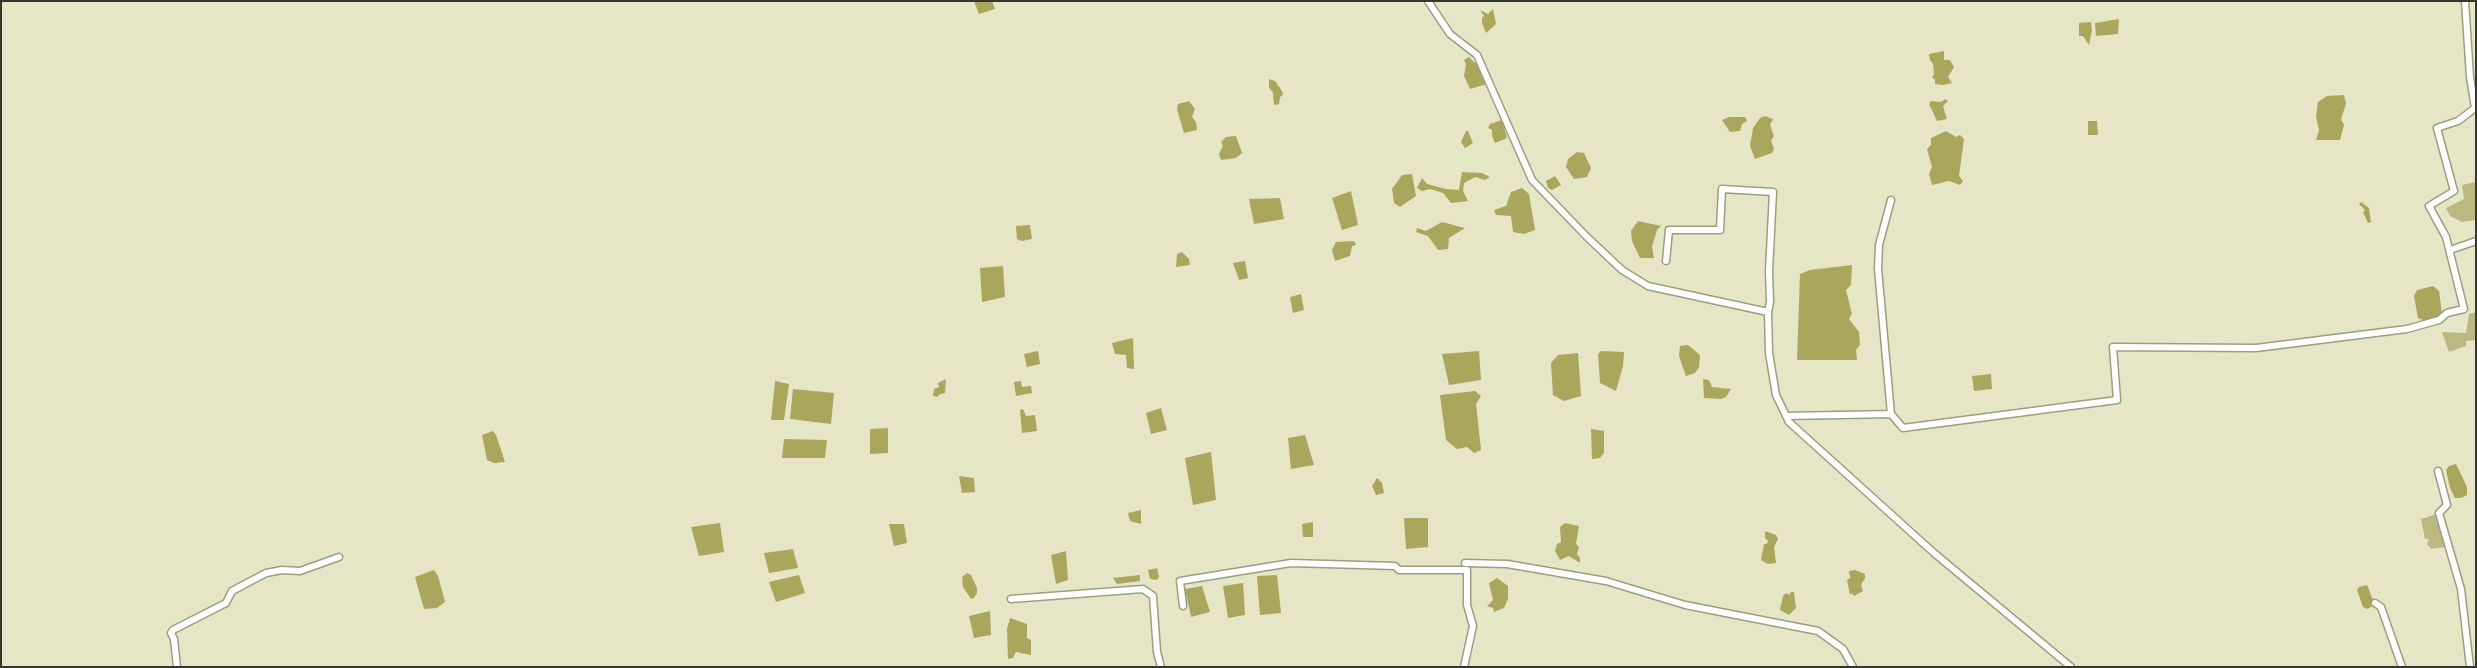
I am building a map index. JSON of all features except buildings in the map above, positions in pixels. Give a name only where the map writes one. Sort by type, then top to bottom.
[{"type":"street","points":[[1428,1],[1450,34],[1477,54],[1532,180],[1622,270],[1648,286],[1768,312]]},
{"type":"street","points":[[1891,200],[1879,245],[1878,269],[1891,414],[1903,428],[2117,400],[2113,347],[2256,348],[2368,336],[2407,329],[2439,320],[2447,313],[2464,309],[2446,237],[2429,206],[2454,191],[2437,128],[2458,121],[2475,108],[2470,77],[2465,1]]},
{"type":"street","points":[[1666,261],[1668,230],[1720,230],[1722,189],[1773,192],[1769,271],[1769,353],[1776,395],[1789,422],[1934,553],[2071,667]]},
{"type":"street","points":[[2450,250],[2476,241]]},
{"type":"street","points":[[1786,416],[1891,414]]},
{"type":"street","points":[[2438,471],[2447,506],[2438,513],[2460,589],[2470,667]]},
{"type":"street","points":[[177,667],[174,639],[171,633],[173,630],[226,603],[232,591],[266,573],[282,570],[300,572],[340,557]]},
{"type":"street","points":[[1183,606],[1180,581],[1291,563],[1395,566],[1399,570],[1467,570],[1467,605],[1473,626],[1464,667]]},
{"type":"street","points":[[1465,563],[1507,564],[1606,581],[1685,605],[1818,631],[1843,649],[1853,667]]},
{"type":"street","points":[[1011,599],[1143,589],[1153,596],[1157,652],[1161,667]]},
{"type":"street","points":[[2375,603],[2381,606],[2402,667]]},
{"type":"shaded area","points":[[974,1],[992,1],[995,9],[979,14]]},
{"type":"shaded area","points":[[1493,9],[1496,24],[1486,33],[1482,23],[1484,16],[1480,10],[1488,14]]},
{"type":"shaded area","points":[[2119,19],[2118,34],[2096,36],[2095,23]]},
{"type":"shaded area","points":[[2091,22],[2092,30],[2089,45],[2083,36],[2079,36],[2079,23]]},
{"type":"shaded area","points":[[1944,51],[1944,60],[1950,60],[1954,67],[1948,77],[1952,83],[1935,84],[1935,80],[1932,77],[1934,74],[1933,64],[1929,54]]},
{"type":"shaded area","points":[[1469,57],[1475,63],[1480,60],[1490,83],[1470,89],[1464,76],[1466,64],[1464,60]]},
{"type":"shaded area","points":[[1269,79],[1275,81],[1282,91],[1283,95],[1280,97],[1279,104],[1274,105],[1273,93],[1269,87]]},
{"type":"shaded area","points":[[2344,95],[2346,104],[2341,119],[2344,125],[2340,140],[2316,140],[2319,130],[2316,117],[2318,102],[2327,96]]},
{"type":"shaded area","points":[[1945,99],[1948,101],[1943,106],[1947,119],[1937,121],[1929,104],[1931,101],[1941,102]]},
{"type":"shaded area","points":[[1189,101],[1195,109],[1192,117],[1196,122],[1197,130],[1184,133],[1177,109],[1178,104]]},
{"type":"shaded area","points":[[1765,116],[1773,119],[1770,125],[1774,136],[1771,141],[1774,149],[1772,153],[1755,159],[1750,146],[1753,128],[1760,118]]},
{"type":"shaded area","points":[[1729,117],[1745,117],[1747,121],[1742,124],[1740,131],[1730,132],[1722,120]]},
{"type":"shaded area","points":[[1502,120],[1507,138],[1495,143],[1492,130],[1488,128],[1490,124]]},
{"type":"shaded area","points":[[2088,121],[2097,121],[2098,135],[2088,135]]},
{"type":"shaded area","points":[[1466,131],[1468,131],[1473,143],[1465,148],[1461,142]]},
{"type":"shaded area","points":[[1946,131],[1956,137],[1960,135],[1964,139],[1959,176],[1963,181],[1960,185],[1949,181],[1932,185],[1929,174],[1932,167],[1927,149],[1931,145],[1931,138]]},
{"type":"shaded area","points":[[1236,136],[1242,153],[1236,158],[1221,160],[1219,154],[1223,146],[1221,142],[1226,137]]},
{"type":"shaded area","points":[[1577,152],[1584,153],[1591,168],[1587,177],[1574,179],[1566,167],[1568,159]]},
{"type":"shaded area","points":[[1462,172],[1482,173],[1490,177],[1485,180],[1475,177],[1464,183],[1463,191],[1468,201],[1451,203],[1443,193],[1430,189],[1422,191],[1417,188],[1422,178],[1427,184],[1459,190]]},
{"type":"shaded area","points":[[1412,174],[1416,196],[1400,207],[1394,203],[1392,189],[1402,175]]},
{"type":"shaded area","points":[[1555,176],[1561,185],[1552,190],[1548,188],[1546,181]]},
{"type":"shaded area","points":[[2476,182],[2476,220],[2462,222],[2450,216],[2446,208],[2464,199],[2462,185]]},
{"type":"shaded area","points":[[1522,188],[1529,194],[1535,230],[1524,234],[1513,232],[1511,216],[1496,215],[1494,210],[1506,206],[1511,192]]},
{"type":"shaded area","points":[[1351,191],[1358,225],[1342,230],[1332,198]]},
{"type":"shaded area","points":[[1280,198],[1284,219],[1254,224],[1249,199]]},
{"type":"shaded area","points":[[2361,202],[2369,208],[2371,222],[2368,223],[2363,212],[2365,210],[2359,204]]},
{"type":"shaded area","points":[[1638,221],[1661,226],[1657,230],[1652,247],[1654,258],[1640,258],[1632,241],[1631,231]]},
{"type":"shaded area","points":[[1442,222],[1465,228],[1449,238],[1448,249],[1438,250],[1428,236],[1416,232],[1417,228],[1426,231]]},
{"type":"shaded area","points":[[1030,225],[1032,239],[1022,241],[1017,239],[1016,226]]},
{"type":"shaded area","points":[[1354,241],[1356,245],[1352,246],[1350,256],[1335,261],[1332,250],[1336,242]]},
{"type":"shaded area","points":[[1182,252],[1189,259],[1190,265],[1176,267],[1177,254]]},
{"type":"shaded area","points":[[1245,261],[1248,278],[1239,280],[1233,263]]},
{"type":"shaded area","points":[[1852,265],[1851,285],[1846,290],[1852,314],[1849,319],[1859,332],[1860,345],[1856,350],[1857,360],[1797,360],[1800,274],[1810,270]]},
{"type":"shaded area","points":[[1003,266],[1005,297],[982,302],[980,268]]},
{"type":"shaded area","points":[[2433,286],[2439,291],[2442,313],[2438,318],[2425,321],[2418,318],[2414,296],[2417,290]]},
{"type":"shaded area","points":[[1301,294],[1304,310],[1293,313],[1290,297]]},
{"type":"shaded area","points":[[2476,312],[2476,340],[2466,341],[2466,346],[2449,352],[2442,332],[2466,333],[2469,314]]},
{"type":"shaded area","points":[[1133,338],[1134,369],[1127,368],[1126,355],[1115,354],[1112,343]]},
{"type":"shaded area","points":[[1688,345],[1700,355],[1699,367],[1695,373],[1686,376],[1679,356],[1680,346]]},
{"type":"shaded area","points":[[1038,351],[1040,364],[1027,367],[1024,354]]},
{"type":"shaded area","points":[[1479,351],[1481,380],[1449,385],[1442,354]]},
{"type":"shaded area","points":[[1601,351],[1624,352],[1623,366],[1616,391],[1600,383],[1598,354]]},
{"type":"shaded area","points":[[1578,353],[1581,396],[1564,401],[1553,395],[1551,363],[1558,355]]},
{"type":"shaded area","points":[[1991,374],[1992,389],[1974,391],[1972,376]]},
{"type":"shaded area","points":[[946,379],[945,393],[937,397],[933,396],[934,389],[939,387],[938,383]]},
{"type":"shaded area","points":[[1703,379],[1709,380],[1712,387],[1731,389],[1726,397],[1721,399],[1704,398]]},
{"type":"shaded area","points":[[775,381],[789,384],[784,420],[771,420]]},
{"type":"shaded area","points":[[1021,381],[1022,387],[1031,386],[1032,393],[1016,396],[1014,382]]},
{"type":"shaded area","points":[[793,389],[834,393],[831,424],[790,419]]},
{"type":"shaded area","points":[[1475,391],[1481,396],[1476,404],[1481,450],[1474,453],[1467,447],[1457,449],[1446,440],[1440,395]]},
{"type":"shaded area","points":[[1161,408],[1167,430],[1151,434],[1146,413]]},
{"type":"shaded area","points":[[1023,409],[1026,416],[1035,415],[1037,431],[1022,433],[1020,410]]},
{"type":"shaded area","points":[[888,428],[888,453],[870,454],[870,429]]},
{"type":"shaded area","points":[[1591,429],[1604,431],[1604,453],[1600,458],[1592,459]]},
{"type":"shaded area","points":[[493,431],[505,462],[494,463],[487,460],[482,435]]},
{"type":"shaded area","points":[[1305,435],[1314,465],[1291,469],[1288,438]]},
{"type":"shaded area","points":[[784,439],[827,440],[825,458],[782,458]]},
{"type":"shaded area","points":[[1211,452],[1216,500],[1193,505],[1185,458]]},
{"type":"shaded area","points":[[2456,464],[2467,487],[2467,495],[2461,498],[2455,498],[2450,488],[2446,470],[2449,466]]},
{"type":"shaded area","points":[[959,476],[974,478],[975,492],[962,493]]},
{"type":"shaded area","points":[[1377,478],[1382,483],[1384,493],[1376,495],[1372,486]]},
{"type":"shaded area","points":[[1141,510],[1141,524],[1130,521],[1128,513]]},
{"type":"shaded area","points":[[2437,514],[2439,526],[2444,527],[2440,534],[2446,540],[2444,547],[2431,549],[2427,544],[2429,539],[2425,539],[2421,519]]},
{"type":"shaded area","points":[[1404,518],[1428,518],[1428,547],[1406,549]]},
{"type":"shaded area","points":[[1313,522],[1313,537],[1303,537],[1302,524]]},
{"type":"shaded area","points":[[720,523],[724,552],[699,556],[691,527]]},
{"type":"shaded area","points":[[1565,523],[1579,526],[1576,544],[1579,547],[1577,554],[1580,558],[1580,563],[1569,556],[1560,560],[1555,551],[1557,544],[1561,542],[1560,527]]},
{"type":"shaded area","points":[[889,524],[904,524],[907,543],[894,546]]},
{"type":"shaded area","points":[[1765,531],[1776,535],[1778,539],[1774,547],[1776,563],[1768,564],[1761,560],[1764,544],[1767,544],[1768,541],[1765,538]]},
{"type":"shaded area","points":[[793,549],[798,568],[769,573],[764,553]]},
{"type":"shaded area","points":[[1066,551],[1068,580],[1056,584],[1051,555]]},
{"type":"shaded area","points":[[1157,568],[1159,577],[1157,580],[1150,579],[1148,570]]},
{"type":"shaded area","points":[[434,570],[438,576],[445,602],[437,608],[424,609],[415,577]]},
{"type":"shaded area","points":[[1855,570],[1865,574],[1865,578],[1861,585],[1863,591],[1854,596],[1852,593],[1850,595],[1847,580],[1850,578],[1849,571]]},
{"type":"shaded area","points":[[967,573],[971,575],[977,588],[977,593],[971,599],[963,587],[962,577]]},
{"type":"shaded area","points":[[799,575],[805,593],[776,602],[769,582]]},
{"type":"shaded area","points":[[1140,575],[1140,581],[1117,584],[1113,578]]},
{"type":"shaded area","points":[[1277,575],[1281,613],[1260,615],[1257,576]]},
{"type":"shaded area","points":[[1497,578],[1508,586],[1508,599],[1504,608],[1494,612],[1493,608],[1487,606],[1493,600],[1489,583]]},
{"type":"shaded area","points":[[1243,583],[1245,615],[1228,618],[1223,586]]},
{"type":"shaded area","points":[[2367,585],[2375,605],[2367,609],[2363,607],[2357,590],[2359,587]]},
{"type":"shaded area","points":[[1202,586],[1210,612],[1191,617],[1185,589]]},
{"type":"shaded area","points":[[1791,592],[1794,592],[1796,608],[1789,615],[1780,610],[1783,596],[1786,593],[1789,595]]},
{"type":"shaded area","points":[[990,611],[991,635],[974,638],[969,616]]},
{"type":"shaded area","points":[[1010,618],[1027,624],[1027,638],[1031,640],[1031,655],[1016,652],[1013,658],[1008,659],[1007,629]]}]
